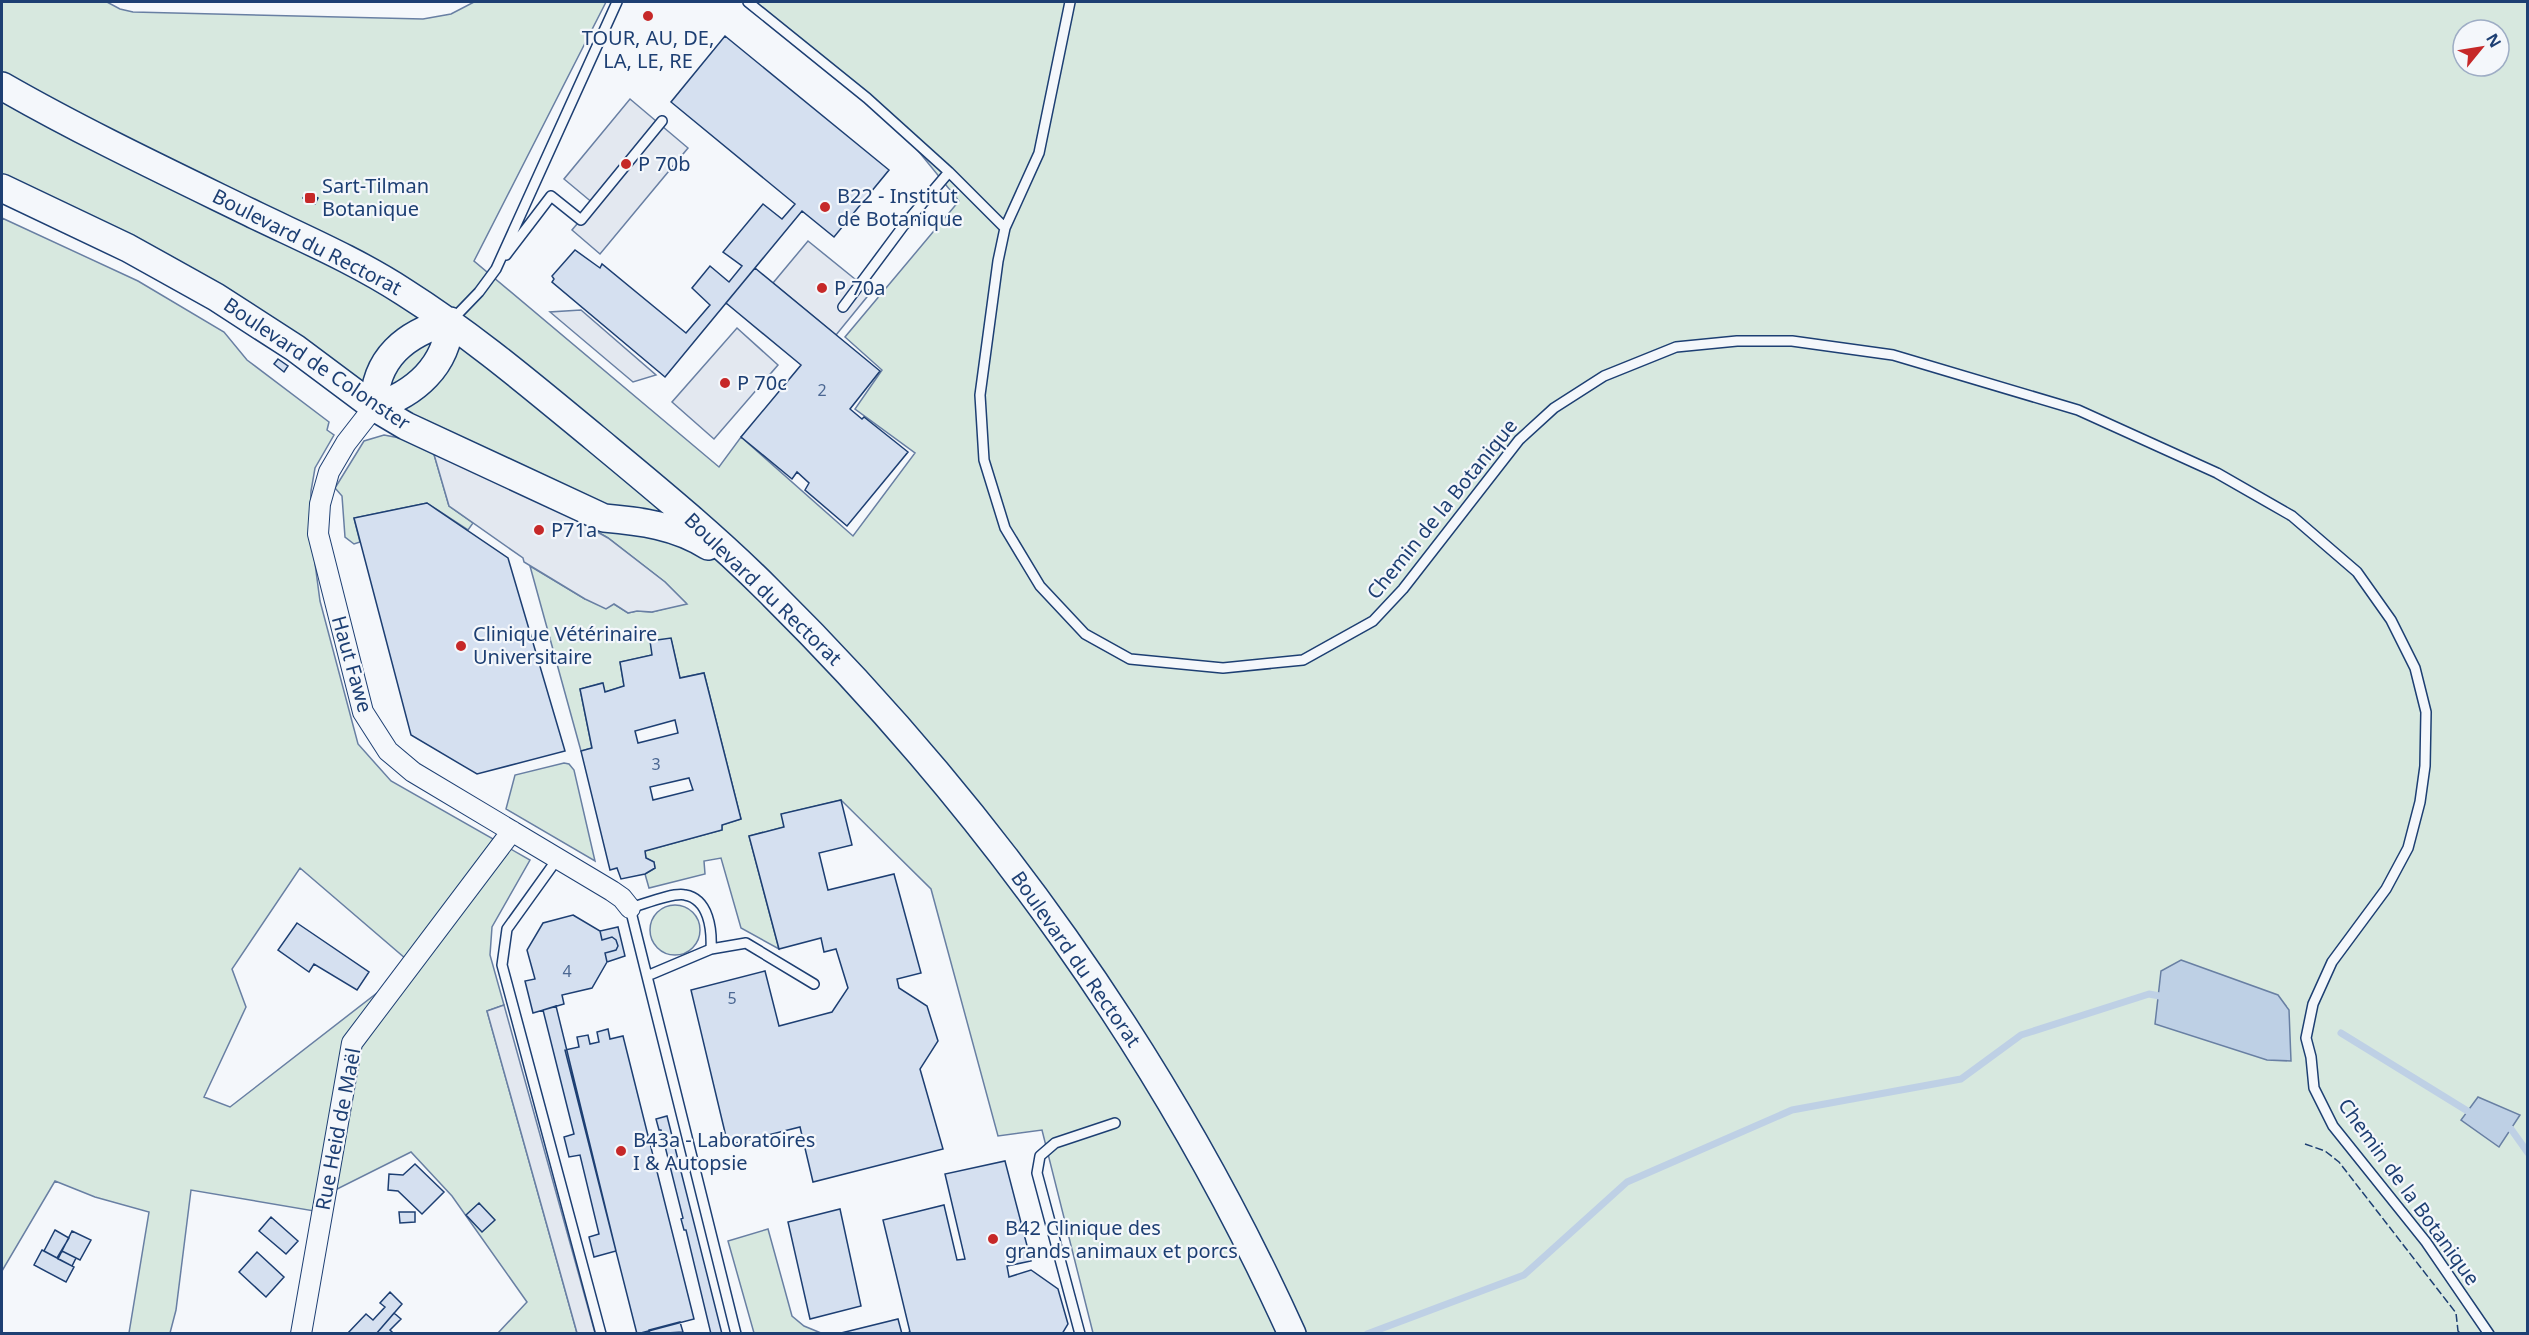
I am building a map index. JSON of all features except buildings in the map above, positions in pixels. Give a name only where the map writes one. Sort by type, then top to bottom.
[{"type":"main road","name":"Boulevard du Rectorat","points":[[2,86],[105,142],[340,255],[450,321],[665,497],[765,586],[866,691],[958,796],[1079,959],[1118,1016],[1204,1158],[1243,1231],[1292,1334]]},
{"type":"main road","name":"Boulevard de Colonster","points":[[2,188],[129,248],[216,297],[295,348],[374,407],[411,428],[604,518],[632,521],[695,537],[765,586]]},
{"type":"main road","points":[[450,321],[446,347],[422,382],[410,391],[374,407],[375,383],[379,373],[396,351],[419,332],[450,321]]},
{"type":"street","name":"Haut Fawe","points":[[374,407],[346,443],[329,472],[318,521],[322,550],[363,712],[378,739],[400,762],[617,894],[630,908]]},
{"type":"street","name":"Rue Heid de Maël","points":[[303,1332],[352,1043],[512,831]]},
{"type":"lane","points":[[496,268],[617,2]]},
{"type":"lane","points":[[748,2],[867,98],[949,172],[1005,228]]},
{"type":"lane","name":"Chemin de la Botanique","points":[[1070,2],[1039,153],[1005,228],[998,261],[980,395],[984,459],[1005,528],[1040,586],[1085,634],[1130,659],[1223,668],[1303,660],[1373,621],[1403,589],[1519,440],[1554,408],[1604,376],[1676,347],[1737,341],[1792,341],[1893,355],[2078,410],[2217,473],[2292,516],[2357,572],[2391,620],[2415,668],[2426,712],[2424,775],[2420,802],[2408,848],[2386,889],[2332,962],[2313,1004],[2306,1038],[2311,1057],[2314,1088],[2333,1126],[2426,1242],[2489,1334]]},
{"type":"lane","points":[[450,321],[479,292],[551,196],[581,220],[662,121]]},
{"type":"lane","points":[[843,307],[904,225],[949,172]]},
{"type":"lane","points":[[558,858],[507,929],[502,965],[600,1334]]},
{"type":"lane","points":[[711,949],[712,932],[707,915],[697,899],[683,894],[630,908],[736,1334]]},
{"type":"lane","points":[[647,976],[711,949],[746,943],[814,984]]},
{"type":"lane","points":[[1080,1334],[1037,1173],[1040,1156],[1055,1143],[1115,1123]]},
{"type":"shaded area","points":[[2,2],[107,2],[120,9],[133,12],[423,19],[451,14],[474,2],[606,2],[474,261],[719,467],[741,437],[853,536],[915,453],[855,409],[882,370],[845,337],[959,201],[893,120],[753,2],[2527,2],[2527,1333],[1093,1333],[1042,1130],[998,1136],[931,889],[841,800],[782,814],[784,827],[749,836],[779,949],[741,928],[721,858],[704,861],[705,874],[649,888],[645,874],[655,868],[654,862],[646,858],[645,851],[722,830],[722,825],[741,819],[704,673],[680,678],[671,639],[652,655],[620,662],[624,686],[605,692],[602,683],[580,689],[592,748],[581,751],[530,566],[585,599],[614,604],[628,613],[652,612],[686,603],[665,582],[608,538],[444,444],[326,372],[2,188]]},
{"type":"shaded area","name":"P 70b","points":[[630,99],[688,148],[600,254],[572,230],[594,204],[564,179]]},
{"type":"shaded area","points":[[2,218],[138,281],[224,332],[247,360],[329,422],[327,430],[334,435],[315,468],[311,491],[310,526],[320,601],[358,744],[391,781],[530,860],[492,927],[490,955],[504,1005],[487,1011],[577,1333],[498,1333],[527,1302],[452,1196],[411,1152],[317,1199],[314,1211],[191,1190],[176,1310],[170,1333],[129,1333],[149,1212],[95,1197],[55,1181],[2,1271]],"holes":[[[300,868],[413,965],[230,1107],[204,1097],[246,1007],[232,969]]]},
{"type":"shaded area","name":"P 70a","points":[[808,241],[871,292],[836,335],[773,283]]},
{"type":"shaded area","points":[[581,310],[656,375],[633,382],[550,312]]},
{"type":"shaded area","name":"P 70c","points":[[737,328],[778,365],[714,439],[672,402]]},
{"type":"shaded area","points":[[384,435],[405,439],[433,451],[449,506],[473,523],[468,530],[427,503],[354,518],[360,542],[354,544],[345,537],[342,496],[335,488],[364,441]]},
{"type":"shaded area","name":"P71a","points":[[433,451],[557,509],[608,538],[665,582],[687,604],[652,612],[628,613],[614,604],[606,609],[585,599],[524,562],[523,558],[449,506]]},
{"type":"shaded area","points":[[564,763],[569,764],[574,770],[595,861],[506,809],[515,775]]},
{"type":"shaded area","points":[[670,905],[680,905],[693,912],[700,925],[700,935],[693,948],[680,955],[670,955],[661,951],[654,944],[650,935],[650,925],[654,916],[661,909]]},
{"type":"shaded area","points":[[504,1005],[595,1333],[577,1333],[487,1011]]},
{"type":"shaded area","points":[[768,1229],[792,1316],[804,1326],[821,1333],[754,1333],[728,1241]]},
{"type":"water","points":[[2181,960],[2278,995],[2289,1010],[2291,1061],[2267,1060],[2155,1024],[2161,971]]},
{"type":"water","points":[[2478,1097],[2520,1115],[2499,1147],[2461,1120]]},
{"type":"waterway","points":[[1367,1334],[1524,1275],[1627,1182],[1792,1110],[1961,1079],[2021,1035],[2149,994],[2165,997]]},
{"type":"waterway","points":[[2341,1033],[2474,1115]]},
{"type":"waterway","points":[[2504,1126],[2511,1129],[2528,1153]]},
{"type":"fence","points":[[2305,1144],[2325,1151],[2339,1162],[2456,1313],[2458,1331],[2461,1334]]},
{"type":"place","name":"TOUR, AU, DE, LA, LE, RE","points":[[648,16]]},
{"type":"place","name":"P 70b","points":[[626,164]]},
{"type":"place","name":"Sart-Tilman Botanique","points":[[310,198]]},
{"type":"place","name":"B22 - Institut de Botanique","points":[[825,207]]},
{"type":"place","name":"P 70a","points":[[822,288]]},
{"type":"place","name":"P 70c","points":[[725,383]]},
{"type":"place","name":"P71a","points":[[539,530]]},
{"type":"place","name":"Clinique Vétérinaire Universitaire","points":[[461,646]]},
{"type":"place","name":"B43a - Laboratoires I & Autopsie","points":[[621,1151]]},
{"type":"place","name":"B42 Clinique des grands animaux et porcs","points":[[993,1239]]}]
